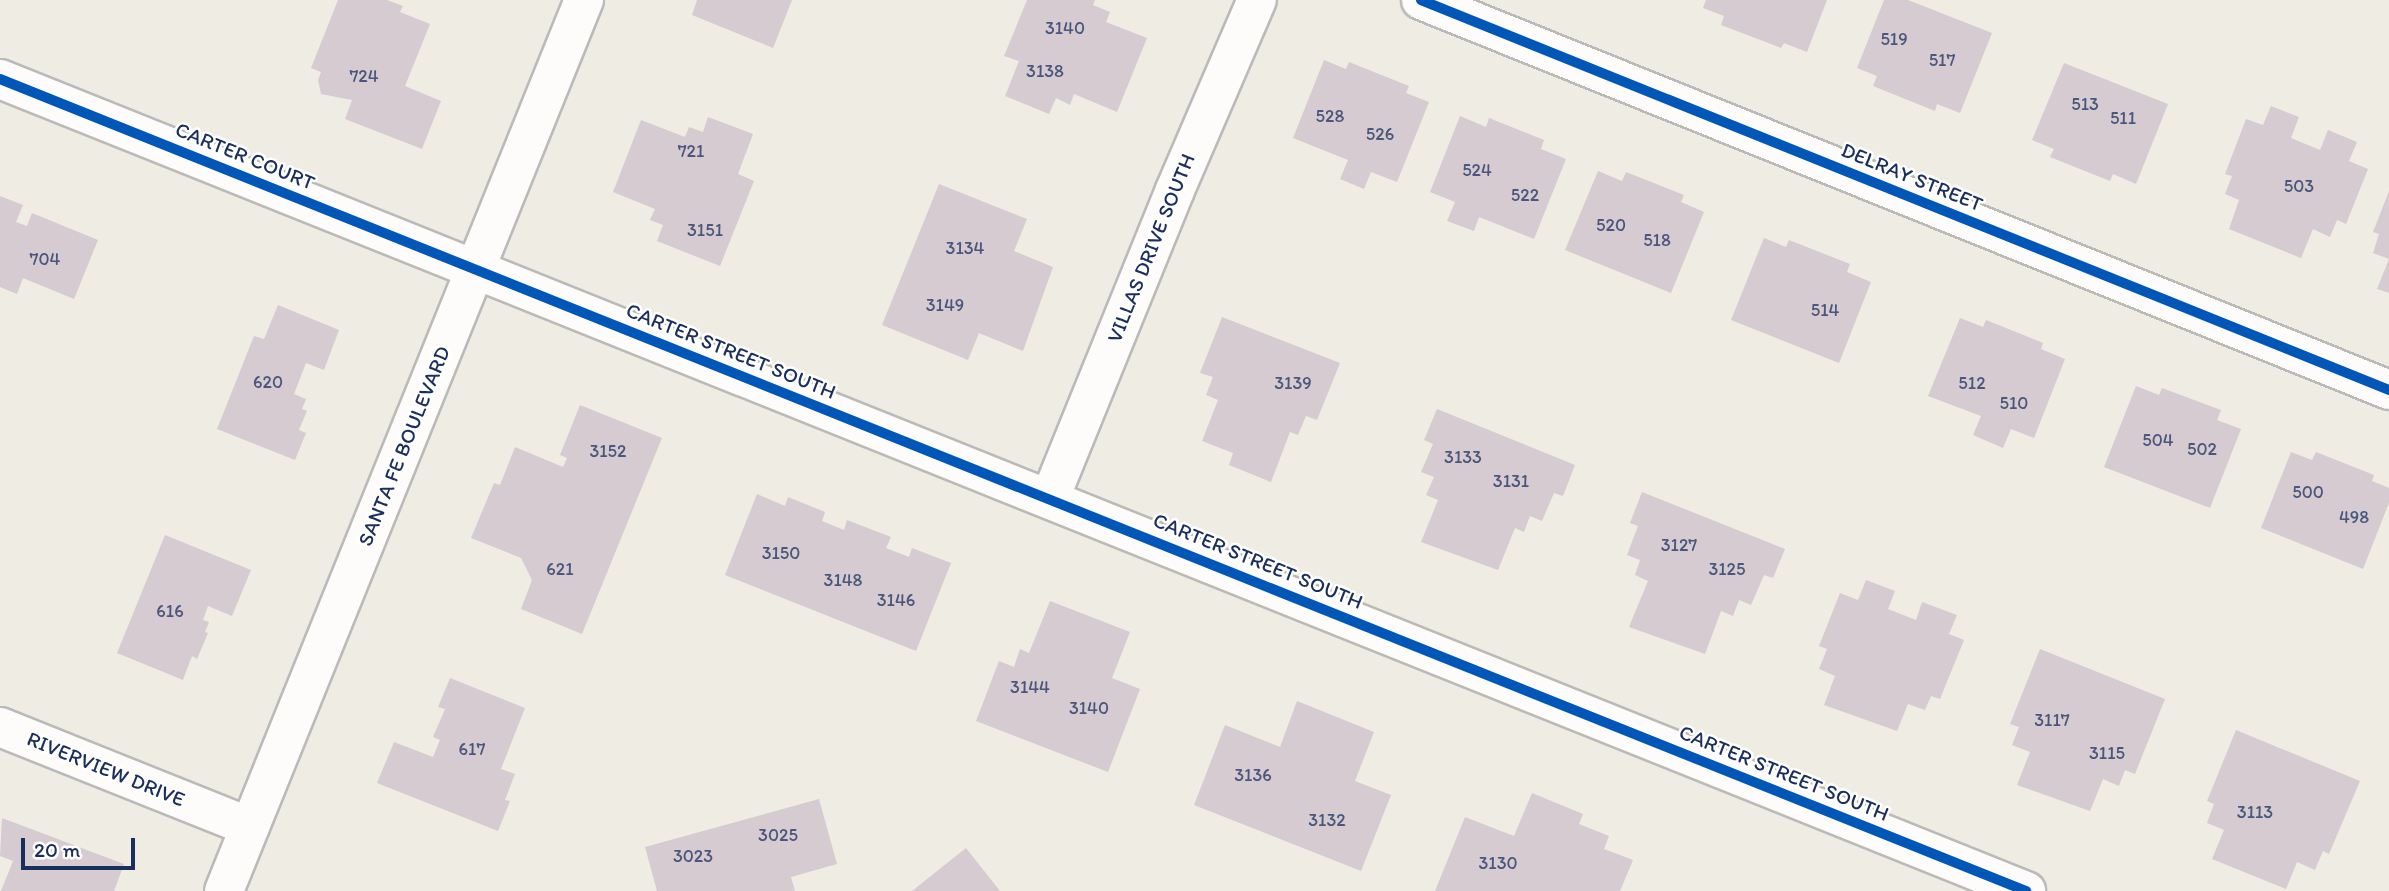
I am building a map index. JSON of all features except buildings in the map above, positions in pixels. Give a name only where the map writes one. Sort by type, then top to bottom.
[{"type":"street","name":"SANTA FE BOULEVARD","points":[[224,891],[584,0]]},
{"type":"street","name":"VILLAS DRIVE SOUTH","points":[[1050,498],[1175,190],[1256,0]]},
{"type":"street","name":"DELRAY STREET","points":[[1421,0],[2389,390]]},
{"type":"street","name":"CARTER COURT","points":[[0,79],[475,270]]},
{"type":"street","name":"CARTER STREET SOUTH","points":[[475,270],[2026,891]]},
{"type":"street","name":"RIVERVIEW DRIVE","points":[[0,727],[250,827]]},
{"type":"cycle path","points":[[1421,0],[2389,390]]},
{"type":"cycle path","points":[[0,79],[2026,891]]}]
